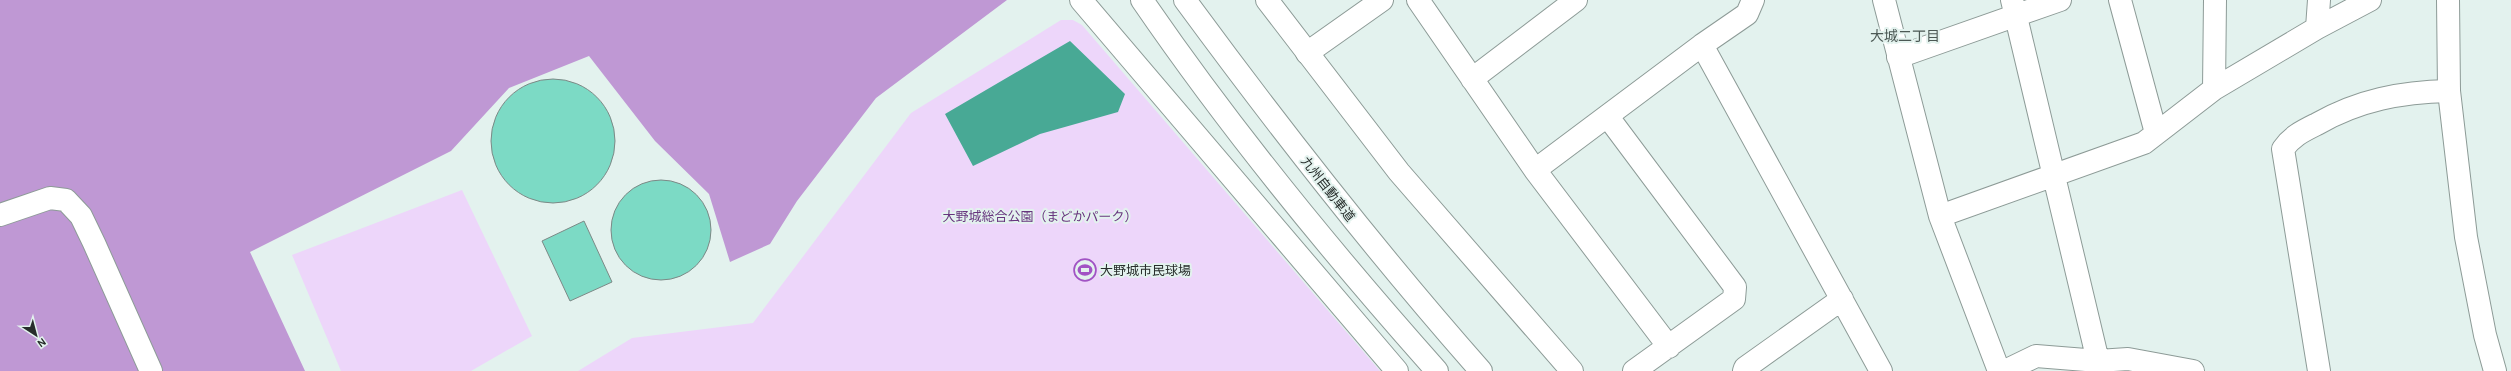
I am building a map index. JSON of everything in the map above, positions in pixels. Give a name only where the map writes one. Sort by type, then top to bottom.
[{"type":"main road","points":[[1081,0],[1397,371]]},
{"type":"main road","points":[[1142,0],[1180,56],[1286,192],[1437,371]]},
{"type":"main road","name":"九州自動車道","points":[[1185,0],[1259,100],[1364,235],[1481,371]]},
{"type":"main road","points":[[1267,0],[1403,177],[1572,371]]},
{"type":"main road","points":[[1307,53],[1382,0]]},
{"type":"main road","points":[[1418,0],[1535,170],[1669,347]]},
{"type":"main road","points":[[1472,79],[1576,0]]},
{"type":"main road","points":[[1535,170],[1702,45],[1747,14],[1753,0]]},
{"type":"main road","points":[[1884,0],[1940,216],[1999,371]]},
{"type":"main road","points":[[1898,56],[2013,8],[2060,0]]},
{"type":"main road","points":[[2120,0],[2156,133]]},
{"type":"main road","points":[[2214,89],[2215,0]]},
{"type":"main road","points":[[2317,28],[2319,0]]},
{"type":"main road","points":[[1940,216],[2055,173],[2144,143],[2214,89],[2317,28],[2370,0]]},
{"type":"main road","points":[[2448,0],[2449,91],[2466,237],[2485,335],[2495,371]]},
{"type":"main road","points":[[2013,8],[2055,173],[2098,361]]},
{"type":"main road","points":[[1702,45],[1881,371]]},
{"type":"main road","points":[[2319,371],[2283,149],[2291,138],[2338,111],[2371,99],[2449,91]]},
{"type":"main road","points":[[1608,116],[1735,287],[1734,299],[1634,371]]},
{"type":"main road","points":[[0,215],[50,198],[66,200],[80,216],[94,243],[151,371]]},
{"type":"main road","points":[[1744,371],[1745,368],[1842,299]]},
{"type":"main road","points":[[2005,371],[2036,356],[2098,361],[2128,360],[2192,371]]},
{"type":"green space","name":"大野城総合公園（まどかパーク）","points":[[1061,20],[1073,20],[1082,25],[1380,371],[578,371],[632,338],[753,323],[911,113]]},
{"type":"green space","points":[[462,190],[532,336],[471,371],[341,371],[292,255]]},
{"type":"shaded area","points":[[0,0],[1007,0],[876,98],[797,201],[770,244],[730,262],[709,194],[655,141],[589,56],[509,88],[451,151],[250,252],[305,371],[0,371]]},
{"type":"shaded area","points":[[1070,41],[1125,94],[1118,112],[1040,134],[973,166],[945,114]]},
{"type":"building","points":[[553,79],[565,80],[577,84],[587,89],[597,97],[605,107],[610,117],[614,129],[614,153],[610,165],[605,175],[597,185],[587,193],[577,198],[565,202],[553,203],[541,202],[529,198],[519,193],[509,185],[501,175],[496,165],[492,153],[491,141],[492,129],[496,117],[501,107],[509,97],[519,89],[529,84],[541,80]]},
{"type":"building","points":[[661,180],[680,184],[696,195],[707,211],[711,230],[707,249],[696,265],[680,276],[661,280],[642,276],[626,265],[615,249],[611,230],[615,211],[626,195],[642,184]]},
{"type":"building","points":[[584,221],[612,282],[570,301],[542,241]]},
{"type":"place","name":"大野城市民球場","points":[[1085,270]]},
{"type":"district","name":"大城二丁目","points":[[1905,36]]}]
